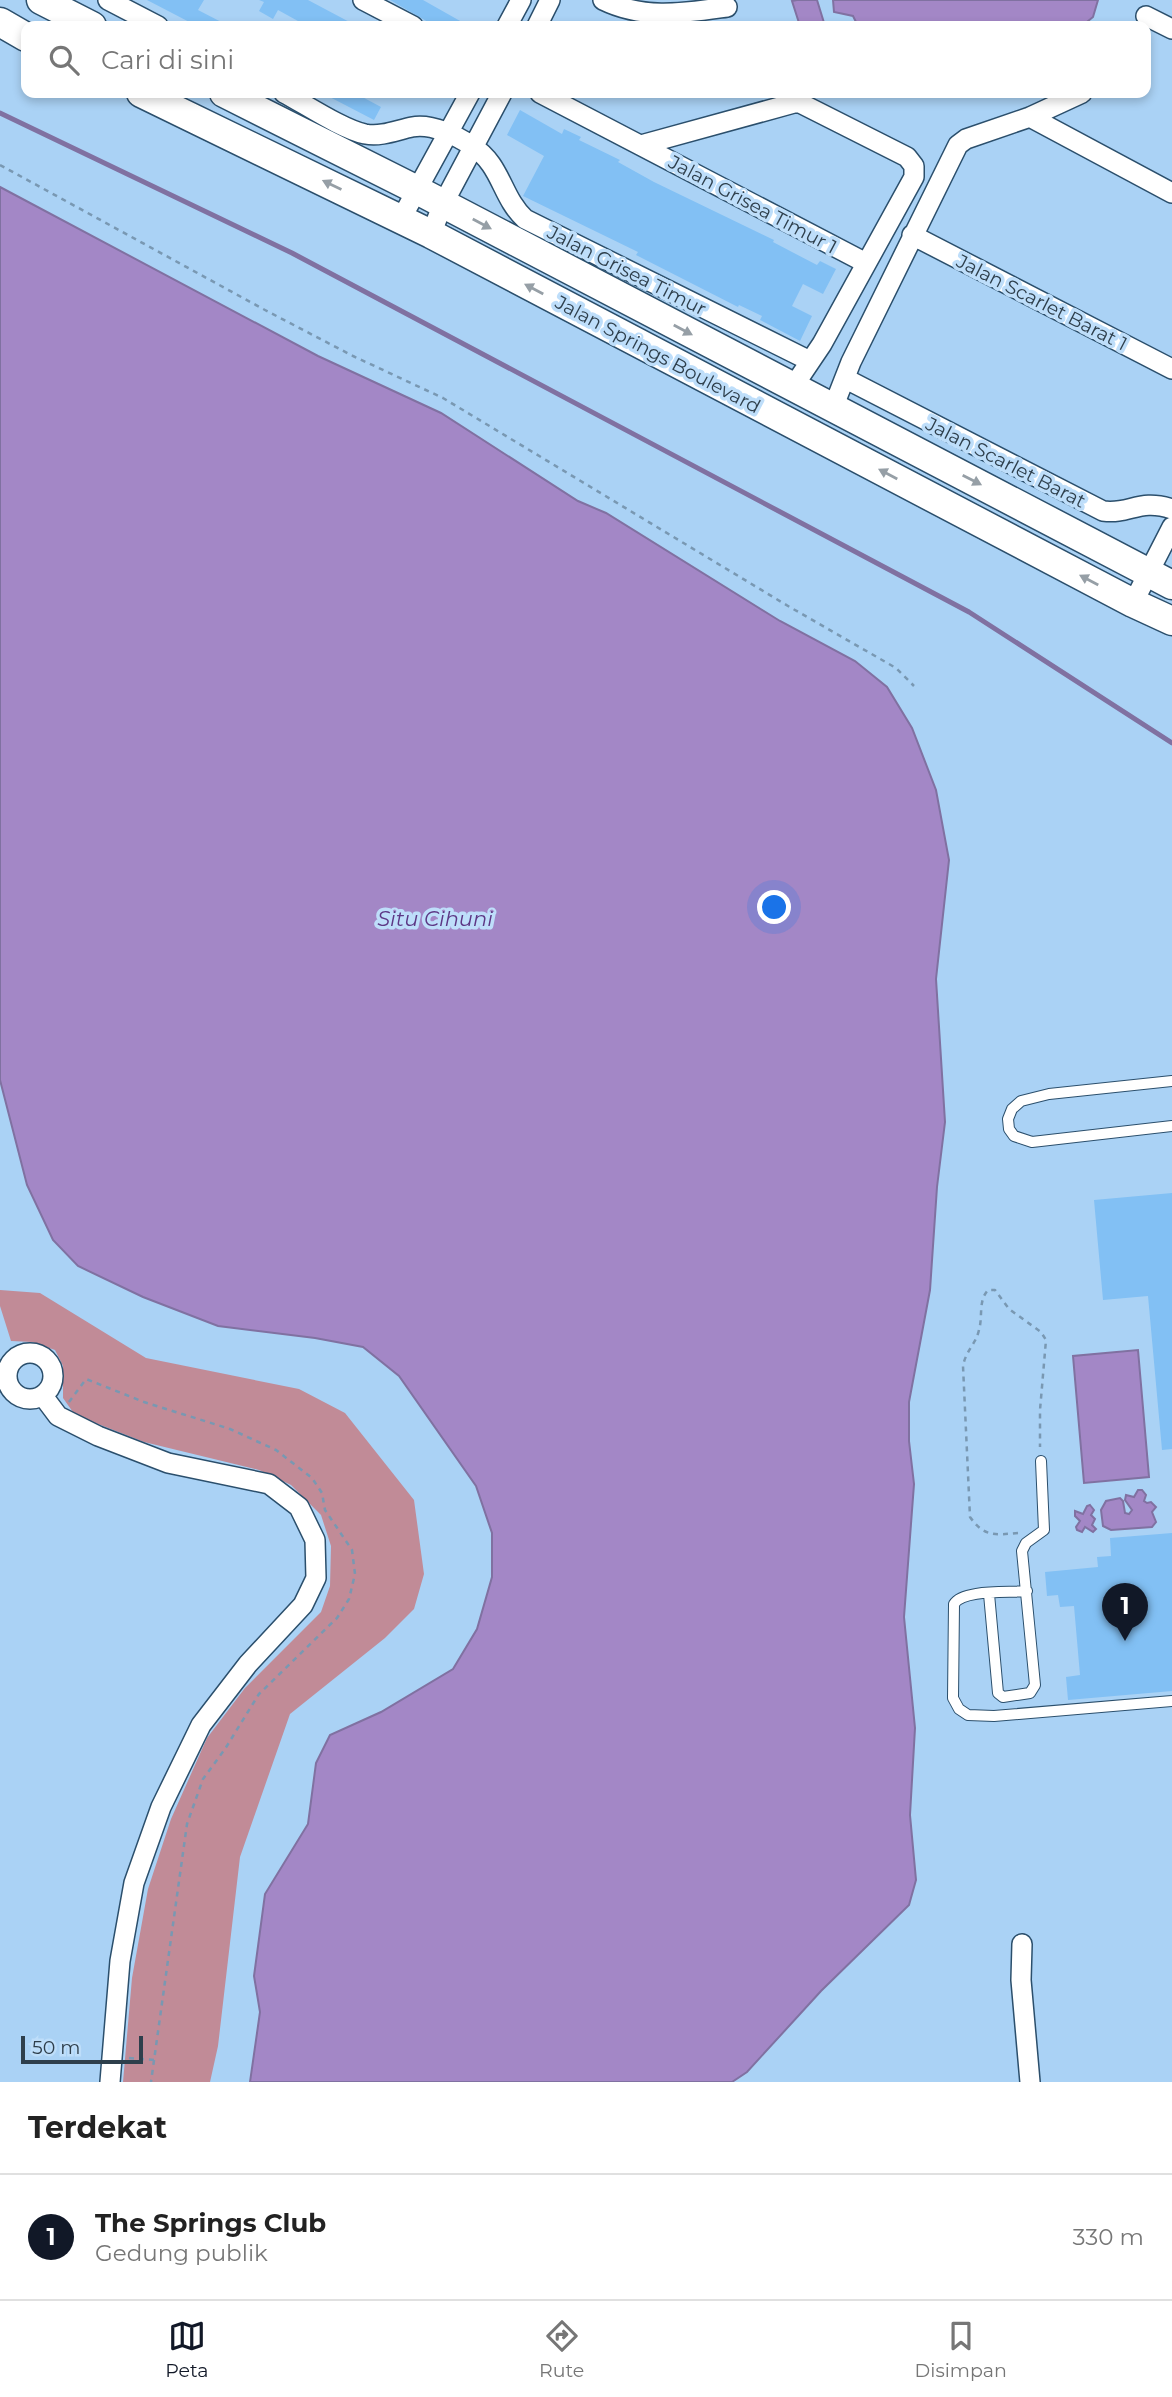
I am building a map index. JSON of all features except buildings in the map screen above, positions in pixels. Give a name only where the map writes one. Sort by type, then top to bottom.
[{"type":"main road","points":[[41,0],[82,21]]},
{"type":"main road","points":[[0,22],[21,34]]},
{"type":"main road","name":"Jalan Springs Boulevard","points":[[151,98],[431,234],[1133,603],[1169,612]]},
{"type":"main road","name":"Jalan Springs Boulevard","points":[[235,98],[417,190],[1161,578]]},
{"type":"street","points":[[108,0],[148,21]]},
{"type":"street","points":[[363,0],[403,21]]},
{"type":"street","points":[[510,21],[521,0]]},
{"type":"street","points":[[540,21],[550,0]]},
{"type":"street","points":[[603,0],[621,9],[669,15],[727,7]]},
{"type":"street","points":[[1145,14],[1172,29]]},
{"type":"street","points":[[294,98],[365,134],[381,134],[414,127],[432,128],[474,147]]},
{"type":"street","points":[[401,219],[467,98]]},
{"type":"street","points":[[431,234],[443,204],[499,98]]},
{"type":"street","name":"Jalan Grisea Timur 1","points":[[550,98],[866,263],[914,177],[914,166],[908,157],[800,103],[641,145]]},
{"type":"street","points":[[833,408],[851,362],[912,234],[961,142],[1030,117],[1071,98]]},
{"type":"street","points":[[1030,117],[1172,193]]},
{"type":"street","name":"Jalan Grisea Timur","points":[[474,147],[495,167],[509,199],[524,219],[810,361]]},
{"type":"street","name":"Jalan Scarlet Barat 1","points":[[912,234],[1172,369]]},
{"type":"street","points":[[793,387],[822,344],[866,263]]},
{"type":"street","name":"Jalan Scarlet Barat","points":[[846,379],[1102,511],[1114,512],[1139,505],[1157,504],[1172,509]]},
{"type":"street","points":[[1133,603],[1161,578],[1172,527]]},
{"type":"street","points":[[43,1396],[58,1416],[98,1436],[168,1463],[268,1484],[299,1507],[315,1540],[316,1578],[303,1605],[248,1664],[201,1726],[161,1807],[134,1883],[120,1961],[110,2082]]},
{"type":"street","points":[[1022,1944],[1021,1980],[1030,2082]]},
{"type":"lane","points":[[1172,1081],[1049,1094],[1021,1101],[1008,1119],[1009,1129],[1014,1136],[1032,1142],[1172,1126]]},
{"type":"lane","points":[[989,1594],[998,1693],[1003,1697],[1023,1695],[1034,1690],[1035,1685],[1023,1547],[1044,1530],[1041,1461]]},
{"type":"lane","points":[[1027,1591],[968,1594],[960,1597],[954,1604],[953,1698],[959,1709],[968,1715],[1018,1715],[1172,1701]]},
{"type":"path","points":[[0,165],[265,310],[443,398],[896,668],[914,686]]},
{"type":"path","points":[[1041,1461],[1040,1410],[1046,1340],[1041,1332],[1009,1309],[995,1290],[988,1290],[984,1295],[979,1330],[965,1353],[963,1366],[970,1517],[979,1530],[996,1535],[1044,1530]]},
{"type":"path","points":[[58,1416],[86,1378],[144,1402],[230,1429],[276,1450],[312,1478],[322,1493],[325,1510],[352,1550],[355,1574],[349,1599],[337,1618],[259,1694],[225,1749],[202,1779],[187,1824],[151,2082]]},
{"type":"path","points":[[112,2057],[154,2060]]},
{"type":"shaded area","points":[[0,1290],[40,1293],[146,1358],[299,1389],[345,1413],[414,1500],[424,1574],[414,1609],[385,1638],[290,1714],[240,1857],[218,2046],[210,2082],[123,2082],[132,1978],[148,1889],[171,1819],[207,1738],[245,1688],[321,1612],[330,1586],[331,1546],[321,1515],[291,1485],[259,1470],[144,1442],[75,1415],[63,1398],[63,1366],[55,1350],[32,1342],[11,1341],[0,1306]]},
{"type":"water","points":[[817,0],[823,21],[798,21],[792,1]]},
{"type":"water","points":[[833,0],[1098,0],[1093,17],[1088,21],[856,21],[853,16],[834,12]]},
{"type":"water","name":"Situ Cihuni","points":[[0,187],[318,356],[441,413],[578,501],[606,513],[780,621],[855,661],[887,687],[912,728],[936,790],[949,860],[936,979],[945,1122],[937,1187],[930,1290],[909,1402],[909,1441],[914,1484],[904,1617],[915,1728],[910,1815],[916,1880],[909,1905],[821,1991],[747,2072],[732,2082],[250,2082],[260,2012],[254,1976],[265,1894],[308,1824],[316,1763],[330,1735],[381,1712],[453,1669],[477,1629],[492,1577],[492,1533],[476,1486],[399,1376],[363,1347],[218,1326],[143,1297],[78,1266],[53,1240],[27,1185],[0,1080]]},
{"type":"water","points":[[1138,1350],[1149,1477],[1084,1483],[1073,1356]]},
{"type":"water","points":[[1138,1490],[1142,1490],[1146,1495],[1144,1501],[1151,1502],[1156,1507],[1152,1512],[1156,1522],[1152,1527],[1111,1530],[1103,1526],[1101,1510],[1106,1501],[1120,1498],[1125,1513],[1129,1514],[1132,1510],[1125,1500],[1126,1495],[1134,1497]]},
{"type":"water","points":[[1090,1505],[1094,1510],[1091,1515],[1095,1519],[1092,1525],[1096,1529],[1093,1532],[1085,1527],[1082,1532],[1077,1530],[1080,1521],[1075,1516],[1075,1511],[1083,1514]]},
{"type":"waterway","points":[[0,113],[292,253],[969,612],[1172,743]]},
{"type":"place","name":"The Springs Club","points":[[1125,1641]]}]
